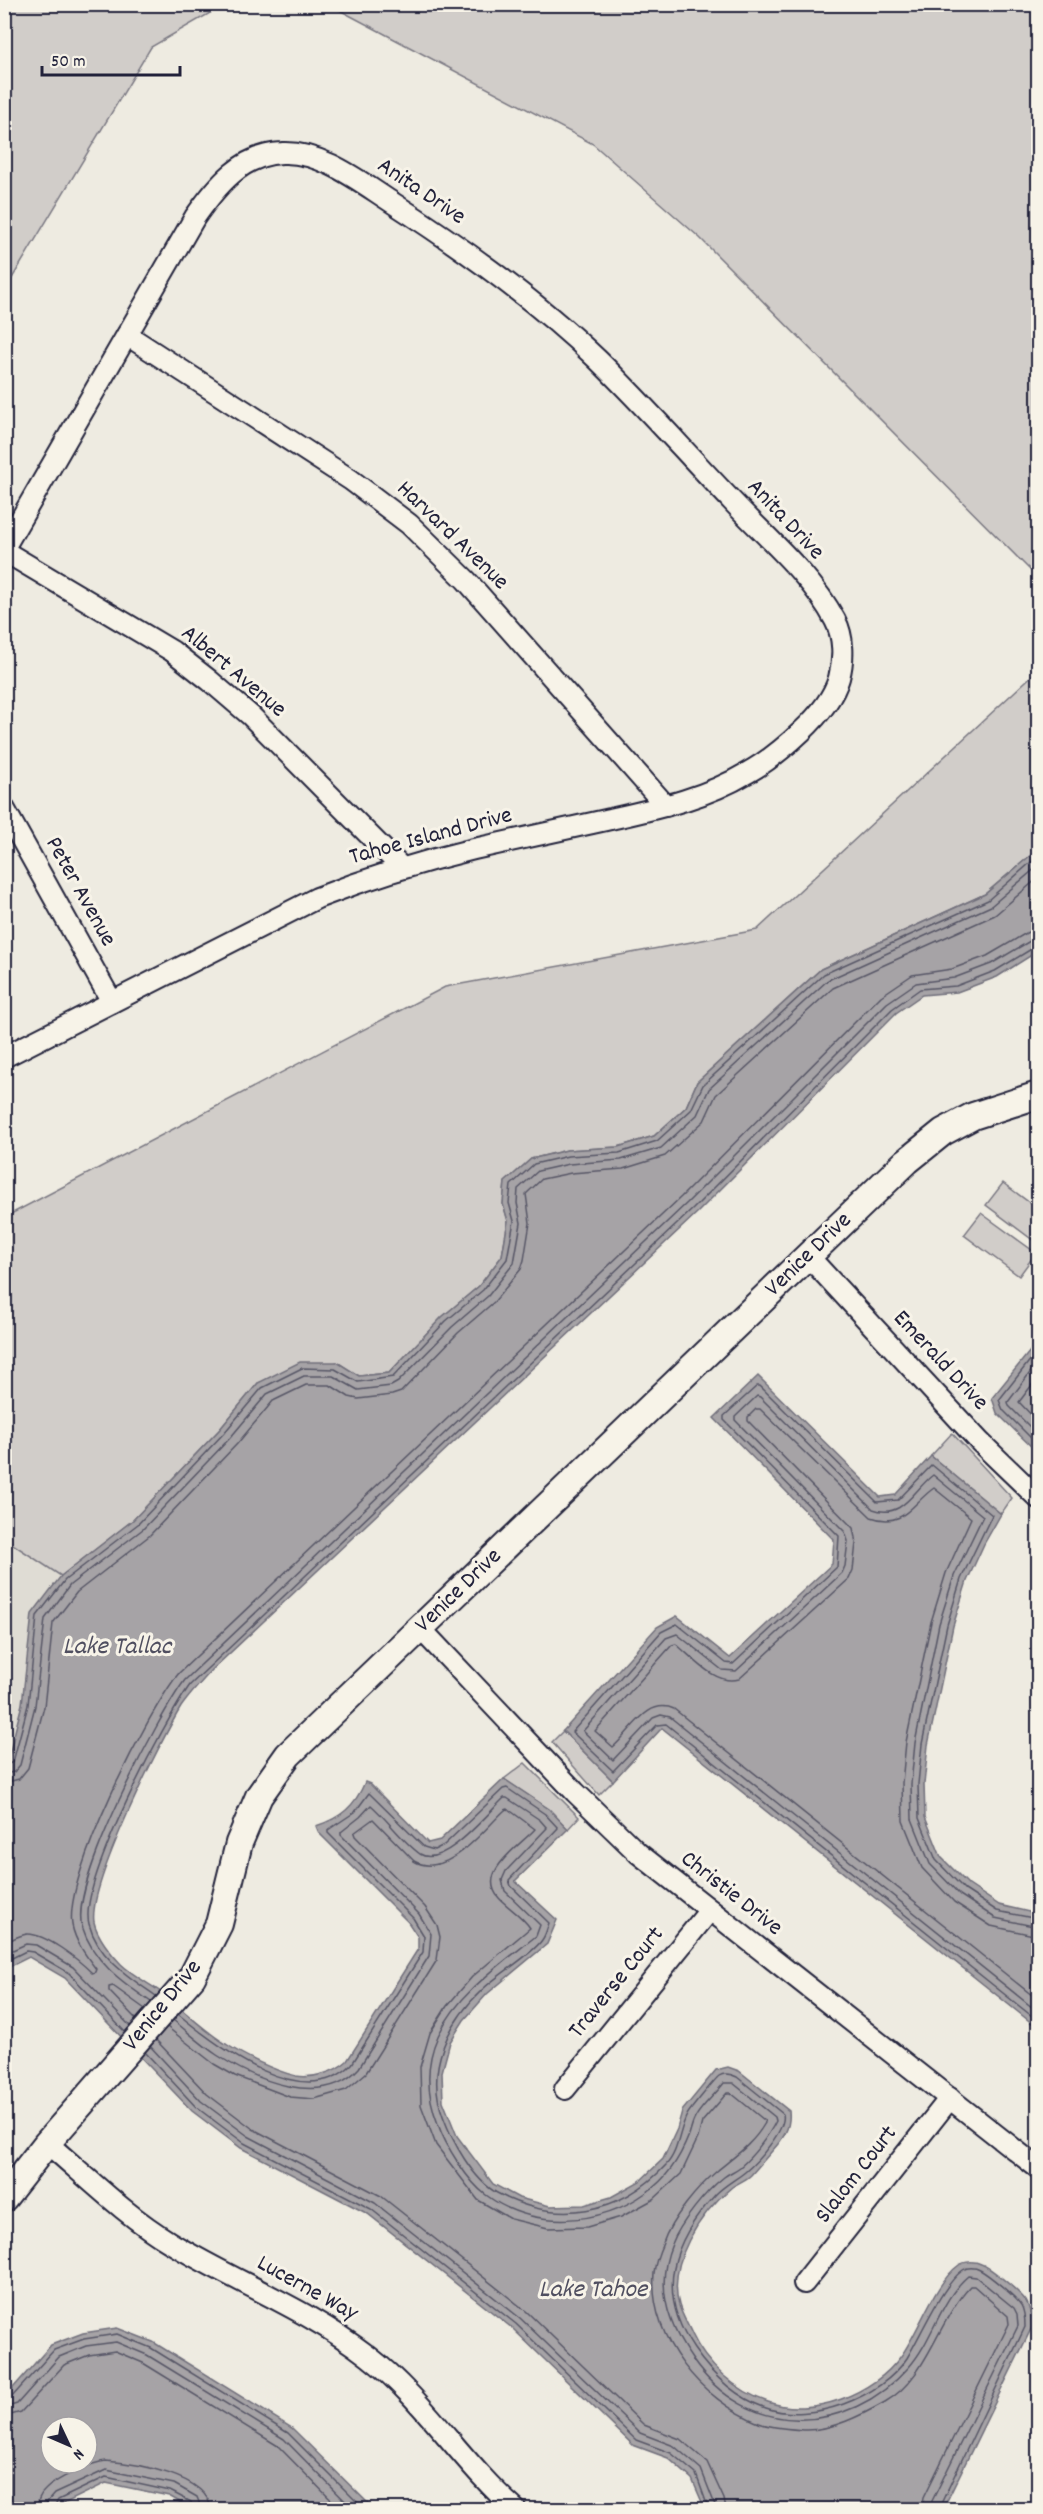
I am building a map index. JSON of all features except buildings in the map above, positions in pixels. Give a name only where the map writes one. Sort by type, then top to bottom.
[{"type":"street","name":"Anita Drive","points":[[4,549],[195,217],[232,173],[259,157],[282,153],[309,155],[355,179],[405,210],[526,297],[597,359],[806,579],[837,624],[842,641],[843,660]]},
{"type":"street","name":"Harvard Avenue","points":[[127,335],[351,480],[409,524],[466,580],[666,806]]},
{"type":"street","name":"Albert Avenue","points":[[4,549],[172,651],[209,680],[251,716],[402,868]]},
{"type":"street","name":"Tahoe Island Drive","points":[[4,1057],[317,898],[362,880],[470,850],[666,806],[744,776],[776,755],[807,726],[827,702],[838,682],[843,660]]},
{"type":"street","name":"Peter Avenue","points":[[4,808],[112,1002]]},
{"type":"street","name":"Venice Drive","points":[[4,2198],[47,2143],[192,1977],[219,1924],[239,1843],[259,1796],[288,1755],[907,1161],[943,1132],[973,1116],[1038,1095]]},
{"type":"street","name":"Emerald Drive","points":[[808,1256],[980,1442],[1038,1498]]},
{"type":"street","name":"Christie Drive","points":[[420,1628],[601,1818],[638,1852],[1038,2168]]},
{"type":"street","name":"Traverse Court","points":[[565,2089],[710,1910]]},
{"type":"street","name":"Slalom Court","points":[[804,2283],[950,2098]]},
{"type":"street","name":"Lucerne Way","points":[[47,2143],[129,2213],[168,2241],[208,2265],[298,2309],[337,2332],[371,2358],[405,2389],[516,2510]]},
{"type":"shaded area","points":[[4,5],[224,5],[151,47],[5,290]]},
{"type":"shaded area","points":[[330,5],[1038,5],[1038,578],[700,238],[593,144]]},
{"type":"shaded area","points":[[1038,670],[1038,849],[985,894],[821,969],[697,1082],[686,1107],[654,1136],[618,1147],[567,1150],[531,1159],[505,1182],[503,1204],[508,1221],[502,1256],[479,1286],[442,1317],[389,1373],[359,1376],[337,1362],[258,1383],[220,1429],[133,1520],[61,1576],[5,1539],[5,1217],[445,987],[757,930]]},
{"type":"shaded area","points":[[1003,1183],[1038,1209],[1038,1244],[986,1205]]},
{"type":"shaded area","points":[[981,1213],[1036,1253],[1019,1276],[964,1235]]},
{"type":"shaded area","points":[[952,1433],[1012,1498],[1001,1514],[931,1456]]},
{"type":"shaded area","points":[[5,1539],[61,1576],[32,1614],[22,1704],[8,1760],[5,1763]]},
{"type":"shaded area","points":[[563,1731],[613,1781],[599,1795],[552,1742]]},
{"type":"shaded area","points":[[525,1763],[579,1817],[568,1829],[549,1809],[504,1779]]},
{"type":"water","points":[[1038,849],[1038,951],[997,977],[957,992],[922,995],[896,1013],[697,1213],[213,1669],[181,1707],[158,1750],[113,1847],[95,1904],[94,1922],[98,1933],[121,1964],[158,1990],[217,2038],[269,2067],[288,2074],[303,2077],[323,2074],[347,2061],[418,1949],[418,1937],[408,1922],[319,1833],[316,1826],[333,1819],[346,1810],[357,1798],[365,1782],[370,1784],[428,1843],[440,1840],[504,1779],[549,1809],[568,1829],[515,1881],[557,1920],[547,1944],[487,1994],[464,2020],[450,2042],[442,2072],[443,2101],[457,2136],[493,2184],[519,2198],[550,2206],[584,2205],[611,2197],[640,2181],[663,2159],[677,2129],[682,2111],[716,2070],[728,2067],[739,2071],[789,2111],[789,2123],[783,2138],[751,2175],[732,2187],[709,2210],[689,2240],[682,2256],[678,2272],[679,2305],[698,2345],[723,2376],[756,2397],[785,2406],[804,2407],[822,2404],[859,2391],[889,2370],[901,2356],[942,2283],[950,2273],[964,2263],[979,2263],[991,2270],[1023,2297],[1030,2310],[1032,2327],[943,2509],[705,2509],[692,2479],[668,2458],[633,2445],[512,2328],[368,2214],[241,2148],[192,2111],[65,1978],[29,1957],[5,1969],[5,1763],[22,1704],[32,1614],[61,1576],[133,1520],[220,1429],[258,1383],[300,1362],[337,1362],[359,1376],[389,1373],[442,1317],[479,1286],[502,1256],[508,1221],[503,1204],[505,1182],[531,1159],[567,1150],[618,1147],[654,1136],[686,1107],[697,1082],[821,969],[985,894]]},
{"type":"water","points":[[1038,1341],[1037,1452],[997,1413],[992,1398]]},
{"type":"water","points":[[758,1376],[880,1497],[895,1495],[931,1456],[1001,1514],[967,1581],[953,1626],[928,1745],[924,1784],[925,1817],[941,1857],[969,1885],[999,1905],[1038,1914],[1038,2028],[662,1728],[613,1781],[563,1731],[657,1627],[677,1616],[730,1658],[832,1564],[834,1540],[714,1418]]},
{"type":"water","points":[[117,2328],[153,2342],[292,2428],[374,2509],[192,2509],[169,2496],[106,2483],[61,2505],[58,2509],[5,2509],[5,2397],[51,2345],[83,2333]]},
{"type":"water label","name":"Lake Tallac","points":[[117,1647]]},
{"type":"water label","name":"Lake Tahoe","points":[[593,2290]]}]
